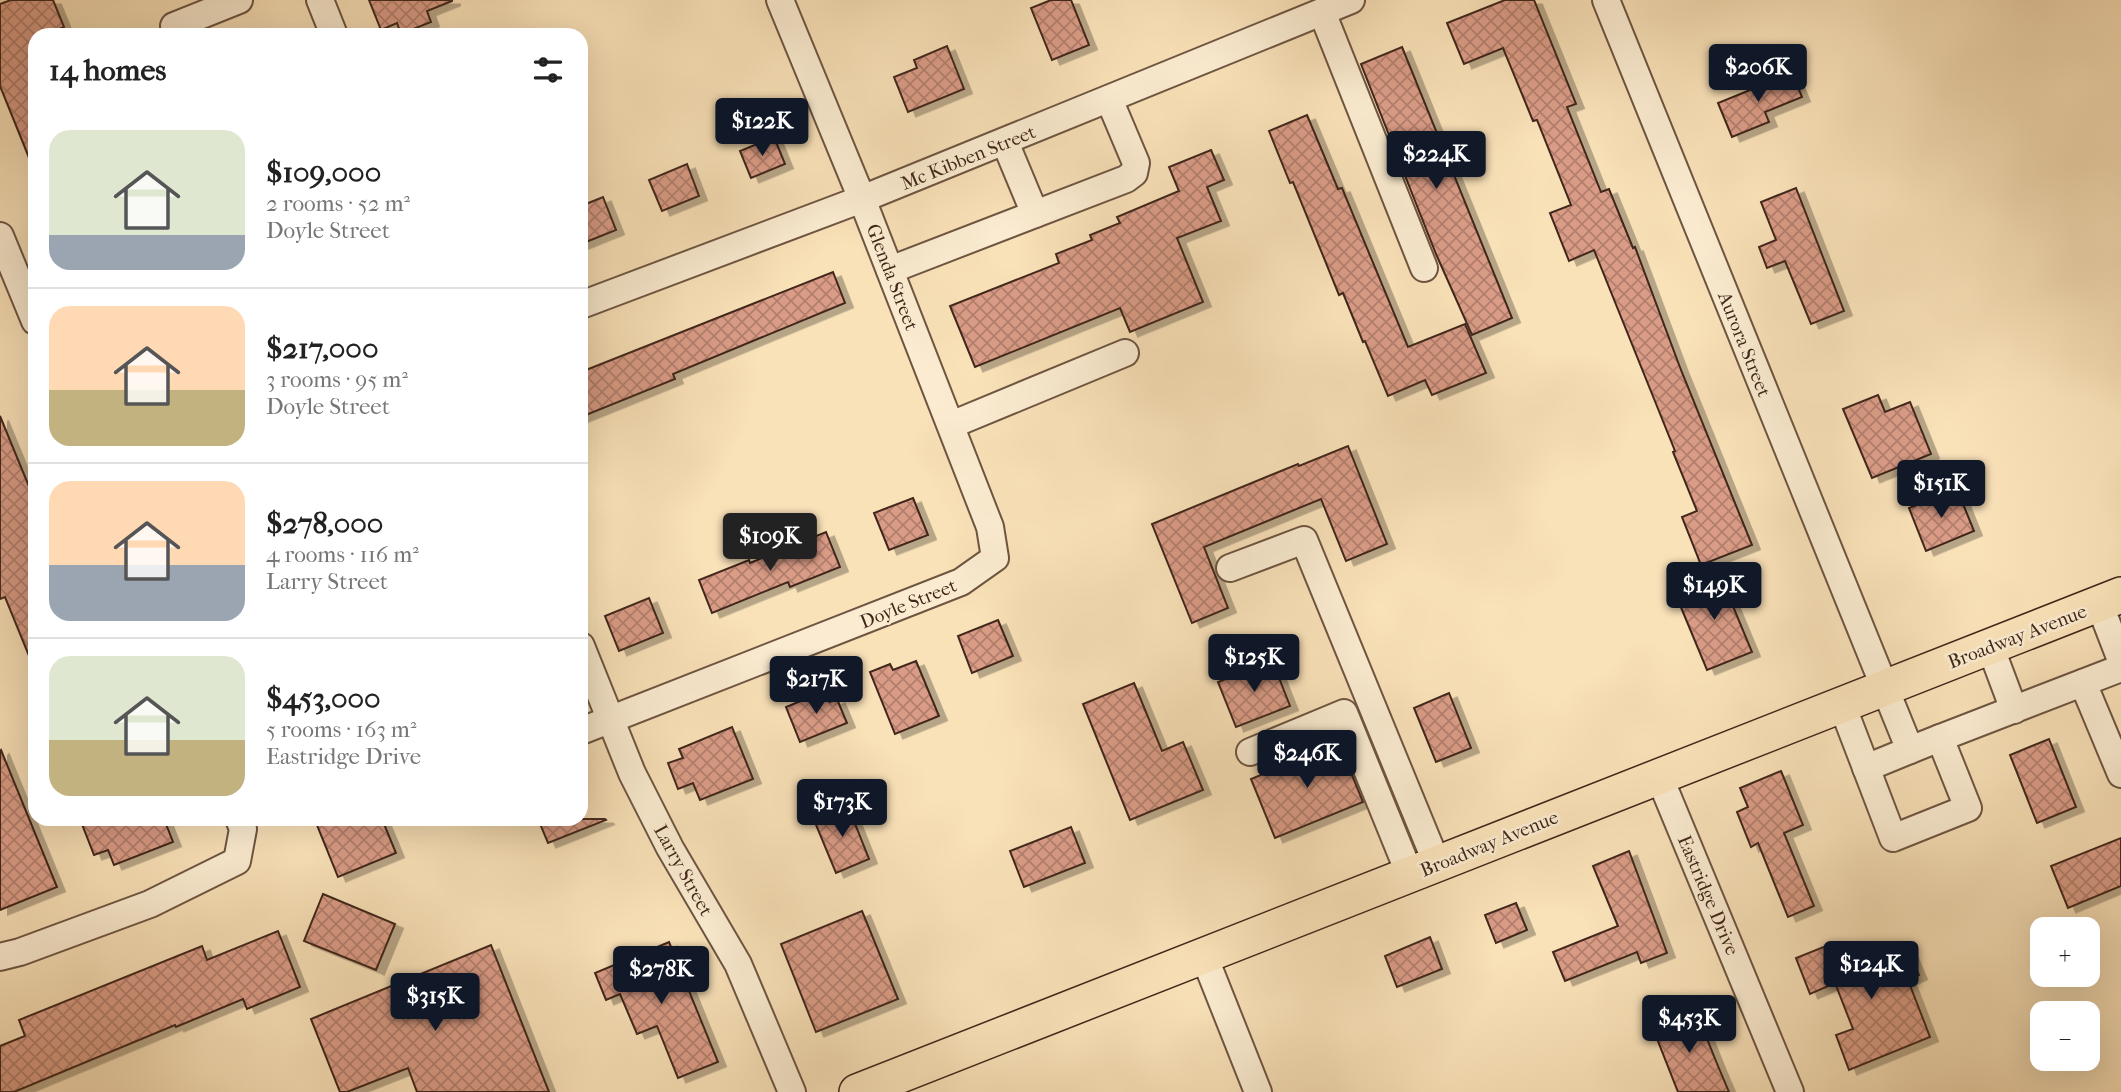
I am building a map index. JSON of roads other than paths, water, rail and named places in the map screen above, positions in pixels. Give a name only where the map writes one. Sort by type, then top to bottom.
[{"type":"main road","name":"Broadway Avenue","points":[[857,1092],[2110,599]]},
{"type":"street","points":[[174,26],[239,0]]},
{"type":"street","points":[[320,0],[331,28]]},
{"type":"street","name":"Glenda Street","points":[[780,0],[951,425],[990,527],[995,558]]},
{"type":"street","name":"Mc Kibben Street","points":[[588,302],[862,199],[1351,0]]},
{"type":"street","name":"Aurora Street","points":[[1606,0],[1910,750]]},
{"type":"street","points":[[1322,12],[1424,268]]},
{"type":"street","points":[[890,270],[1126,179],[1134,173],[1136,163],[1109,99]]},
{"type":"street","points":[[1005,142],[1035,214]]},
{"type":"street","points":[[0,236],[28,304]]},
{"type":"street","points":[[951,425],[1125,353]]},
{"type":"street","points":[[1230,568],[1304,540],[1423,869]]},
{"type":"street","name":"Doyle Street","points":[[588,728],[961,582],[995,558]]},
{"type":"street","points":[[2110,599],[2121,660]]},
{"type":"street","points":[[1990,646],[2014,710]]},
{"type":"street","name":"Larry Street","points":[[588,664],[632,773],[670,848],[738,964],[792,1092]]},
{"type":"street","points":[[1866,768],[2121,668]]},
{"type":"street","points":[[2083,683],[2121,774]]},
{"type":"street","points":[[1842,705],[1893,838],[1968,808],[1940,738]]},
{"type":"street","points":[[1251,752],[1344,713],[1423,869]]},
{"type":"street","name":"Eastridge Drive","points":[[1659,776],[1790,1092]]},
{"type":"street","points":[[0,957],[150,904],[237,861],[242,826]]},
{"type":"street","points":[[1204,956],[1258,1092]]}]
